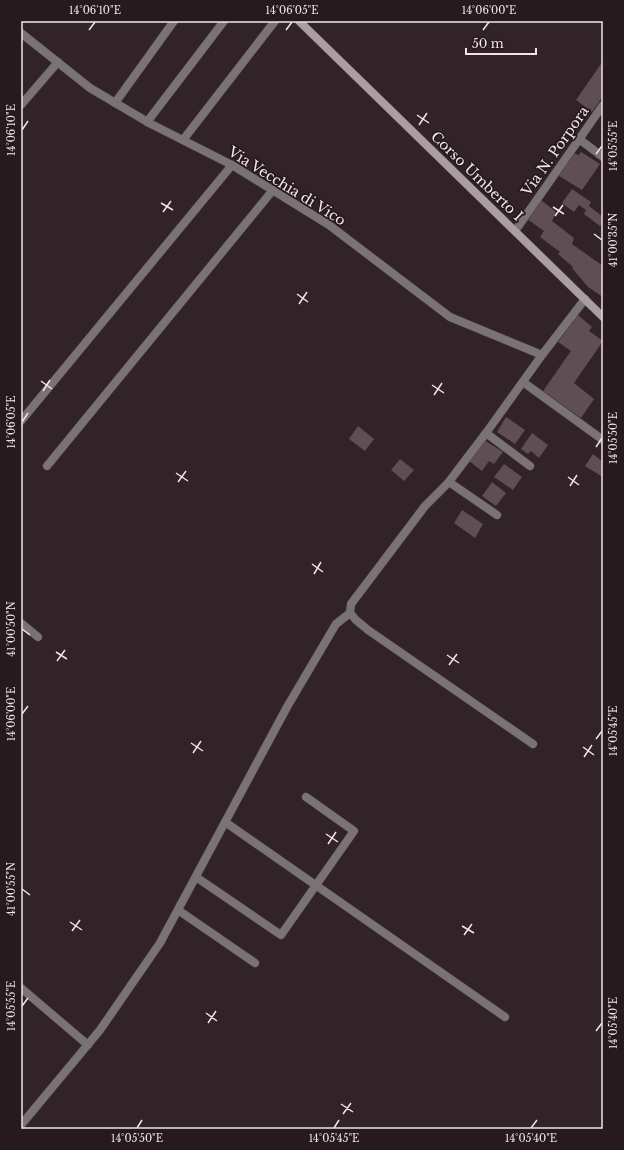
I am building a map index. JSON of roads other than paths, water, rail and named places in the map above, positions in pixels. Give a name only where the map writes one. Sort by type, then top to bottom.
[{"type":"main road","name":"Corso Umberto I","points":[[299,21],[603,317]]},
{"type":"street","points":[[115,103],[174,21]]},
{"type":"street","points":[[147,122],[224,21]]},
{"type":"street","points":[[183,140],[275,21]]},
{"type":"street","name":"Via Vecchia di Vico","points":[[21,33],[90,88],[147,122],[232,165],[329,225],[450,317],[542,355]]},
{"type":"street","points":[[21,105],[58,62]]},
{"type":"street","name":"Via N. Porpora","points":[[515,231],[603,106]]},
{"type":"street","points":[[579,139],[603,157]]},
{"type":"street","points":[[21,421],[232,165]]},
{"type":"street","points":[[47,466],[273,190]]},
{"type":"street","points":[[21,1125],[100,1030],[160,943],[287,706],[336,624],[350,613],[351,604],[392,549],[425,506],[448,482],[486,433],[542,355],[585,299]]},
{"type":"street","points":[[523,382],[603,440]]},
{"type":"street","points":[[486,433],[530,466]]},
{"type":"street","points":[[448,482],[497,515]]},
{"type":"street","points":[[350,613],[368,630],[533,744]]},
{"type":"street","points":[[21,623],[38,637]]},
{"type":"street","points":[[196,877],[281,935],[354,831],[306,797]]},
{"type":"street","points":[[225,822],[505,1018]]},
{"type":"street","points":[[178,910],[255,963]]},
{"type":"street","points":[[21,988],[88,1045]]}]
